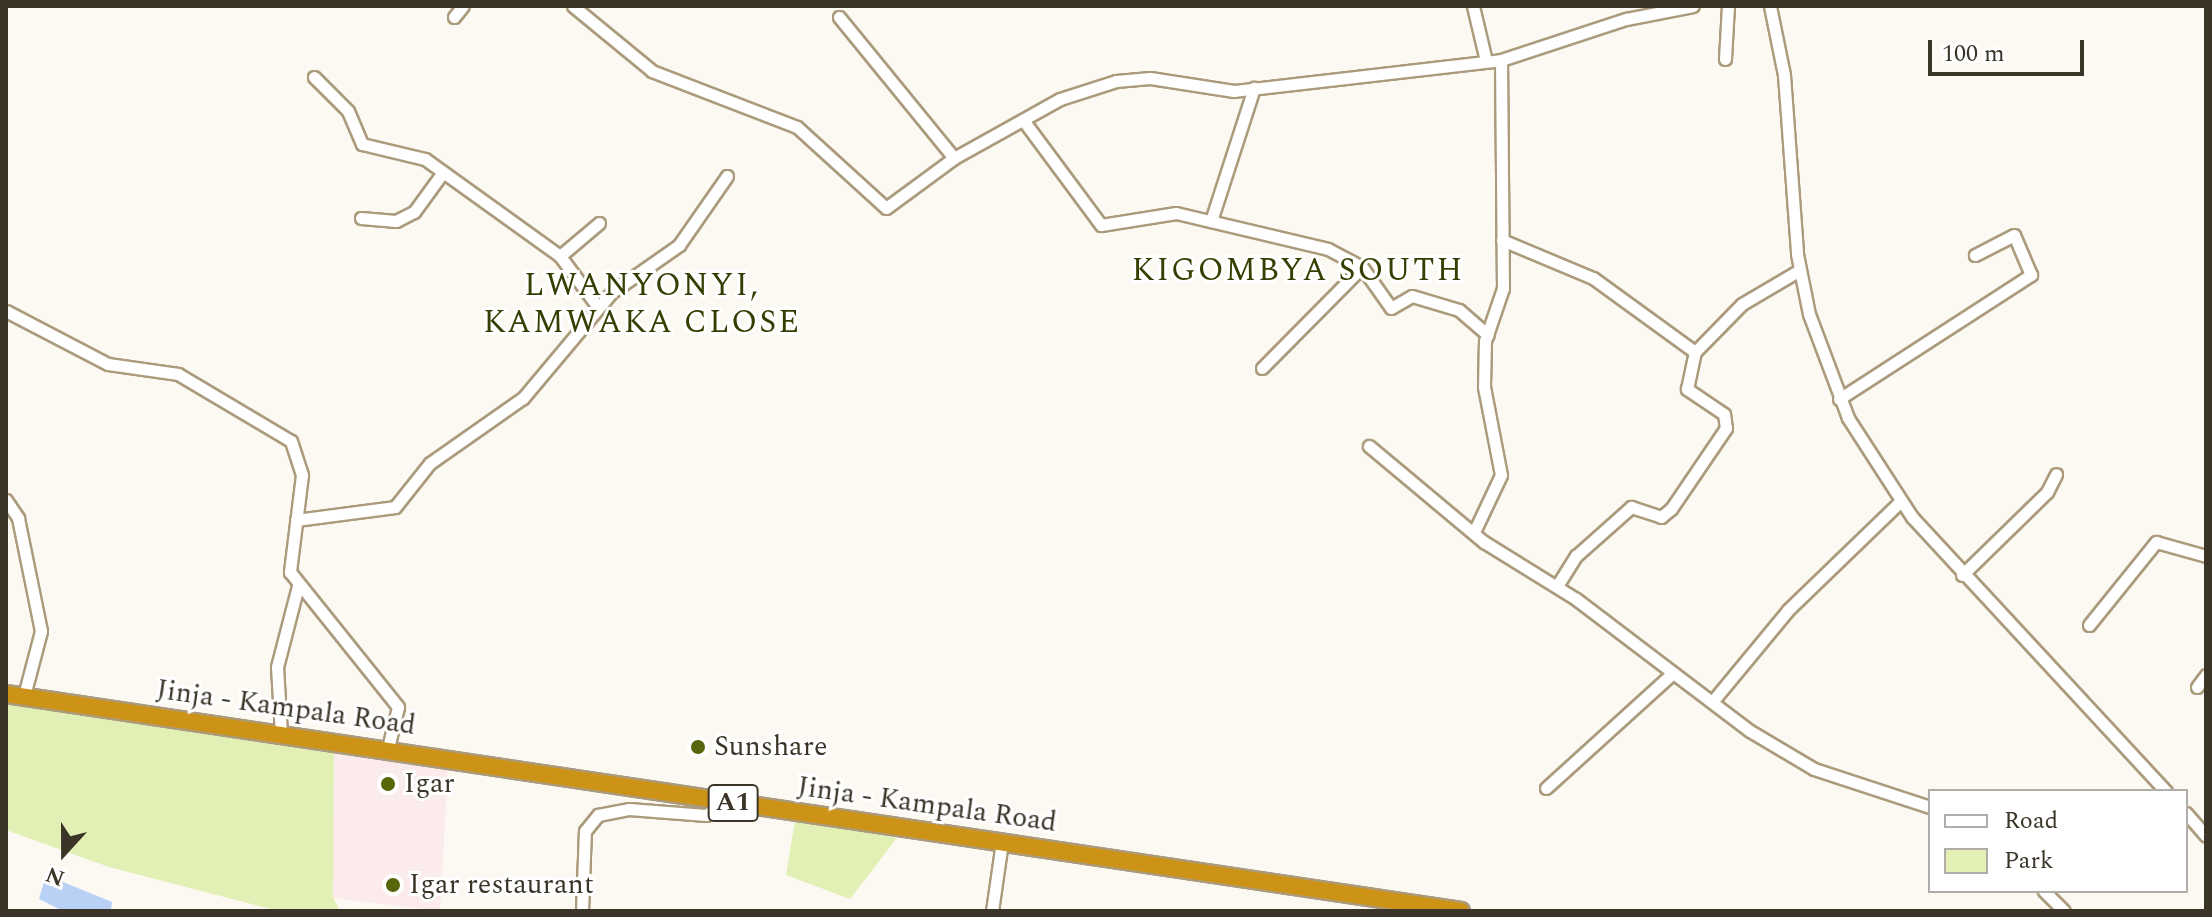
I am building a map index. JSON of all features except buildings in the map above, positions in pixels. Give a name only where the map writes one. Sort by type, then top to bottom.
[{"type":"highway","name":"Jinja - Kampala Road","points":[[6,694],[388,748],[726,802],[1461,911]]},
{"type":"street","points":[[454,17],[463,6]]},
{"type":"street","points":[[573,6],[652,71],[797,127],[886,208],[954,158],[1026,124],[1073,93],[1136,78],[1205,91],[1501,60],[1626,19],[1693,6]]},
{"type":"street","points":[[1473,6],[1486,61]]},
{"type":"street","points":[[1725,59],[1728,6]]},
{"type":"street","points":[[1770,6],[1784,75],[1800,270],[1839,399],[1900,502],[1962,575],[2164,789]]},
{"type":"street","points":[[839,17],[954,158]]},
{"type":"street","points":[[1474,532],[1501,475],[1484,387],[1488,335],[1503,288],[1501,60]]},
{"type":"street","points":[[314,77],[348,111],[362,144],[425,159],[441,175],[560,256],[598,307]]},
{"type":"street","points":[[1211,221],[1254,88]]},
{"type":"street","points":[[1026,124],[1101,225],[1176,213],[1328,249],[1362,267],[1391,308],[1412,296],[1459,310],[1488,335]]},
{"type":"street","points":[[361,218],[396,221],[414,212],[441,175]]},
{"type":"street","points":[[296,520],[395,507],[430,463],[523,398],[598,307],[679,245],[727,176]]},
{"type":"street","points":[[560,256],[599,223]]},
{"type":"street","points":[[1839,399],[2031,275],[2014,235],[1975,255]]},
{"type":"street","points":[[1502,240],[1593,278],[1695,352]]},
{"type":"street","points":[[1262,368],[1362,267]]},
{"type":"street","points":[[1557,586],[1576,556],[1631,507],[1661,517],[1671,509],[1726,428],[1724,414],[1687,389],[1695,352],[1742,304],[1800,270]]},
{"type":"street","points":[[6,311],[108,364],[178,374],[274,425],[291,441],[302,475],[290,572],[298,586],[398,707],[388,748]]},
{"type":"street","points":[[1369,446],[1474,532],[1557,586],[1712,702],[1814,769],[1928,806]]},
{"type":"street","points":[[1962,575],[2047,492],[2056,474]]},
{"type":"street","points":[[6,500],[18,518],[41,631],[24,696]]},
{"type":"street","points":[[1712,702],[1788,610],[1900,502]]},
{"type":"street","points":[[2089,625],[2156,542],[2206,556]]},
{"type":"street","points":[[281,734],[277,667],[298,586]]},
{"type":"street","points":[[1546,788],[1673,673]]},
{"type":"street","points":[[2197,687],[2206,675]]},
{"type":"street","points":[[582,911],[585,831],[598,815],[629,809],[706,815],[726,802]]},
{"type":"street","points":[[2188,815],[2206,836]]},
{"type":"street","points":[[992,911],[1002,842]]},
{"type":"street","points":[[2046,893],[2064,911]]},
{"type":"shaded area","points":[[334,751],[448,766],[440,911],[332,898]]},
{"type":"green space","points":[[6,702],[334,751],[333,897],[340,911],[278,911],[109,867],[6,830]]},
{"type":"green space","points":[[795,820],[897,838],[850,899],[786,875]]},
{"type":"water","points":[[46,875],[112,902],[111,911],[63,911],[39,899]]},
{"type":"place","name":"Sunshare","points":[[698,747]]},
{"type":"place","name":"Igar","points":[[388,784]]},
{"type":"place","name":"Igar restaurant","points":[[393,885]]},
{"type":"district","name":"KIGOMBYA SOUTH","points":[[1298,271]]},
{"type":"district","name":"LWANYONYI, KAMWAKA CLOSE","points":[[642,306]]}]
